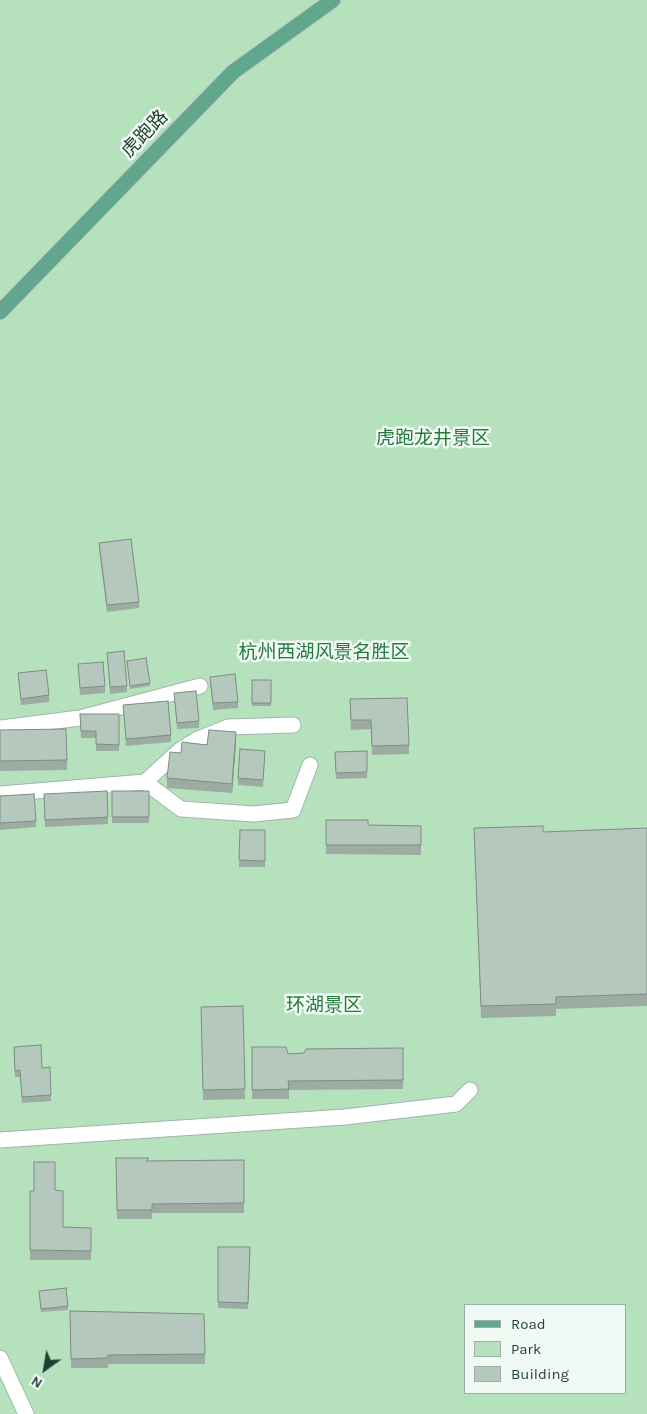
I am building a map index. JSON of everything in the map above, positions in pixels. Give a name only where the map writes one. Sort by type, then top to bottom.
[{"type":"main road","name":"虎跑路","points":[[0,312],[232,72],[332,0]]},
{"type":"street","points":[[0,728],[80,718],[200,686]]},
{"type":"street","points":[[0,794],[145,782],[180,750],[196,740],[228,727],[293,725]]},
{"type":"street","points":[[145,782],[181,809],[254,814],[284,811],[293,810],[310,765]]},
{"type":"street","points":[[0,1140],[345,1117],[456,1104],[470,1090]]},
{"type":"street","points":[[0,1358],[26,1414]]},
{"type":"green space","name":"环湖景区","points":[[0,0],[647,0],[647,1414],[0,1414]]},
{"type":"building","points":[[131,539],[139,602],[107,605],[99,543]]},
{"type":"building","points":[[124,651],[127,686],[110,687],[107,653]]},
{"type":"building","points":[[146,658],[150,683],[130,686],[127,661]]},
{"type":"building","points":[[103,662],[105,686],[80,688],[78,664]]},
{"type":"building","points":[[46,670],[49,695],[21,699],[18,673]]},
{"type":"building","points":[[235,674],[238,702],[213,703],[210,677]]},
{"type":"building","points":[[252,680],[271,680],[271,703],[252,703]]},
{"type":"building","points":[[196,691],[199,721],[177,723],[174,693]]},
{"type":"building","points":[[407,698],[409,745],[372,746],[371,720],[351,720],[350,699]]},
{"type":"building","points":[[168,701],[171,735],[126,739],[123,705]]},
{"type":"building","points":[[80,714],[119,714],[119,745],[96,744],[96,731],[81,731]]},
{"type":"building","points":[[66,729],[67,760],[0,761],[0,730]]},
{"type":"building","points":[[209,730],[236,732],[232,784],[167,778],[170,752],[181,753],[182,742],[207,745]]},
{"type":"building","points":[[240,749],[265,751],[263,780],[238,778]]},
{"type":"building","points":[[367,751],[367,772],[336,773],[335,752]]},
{"type":"building","points":[[107,791],[108,817],[45,820],[44,794]]},
{"type":"building","points":[[112,791],[149,791],[149,817],[112,817]]},
{"type":"building","points":[[34,794],[36,821],[0,823],[0,796]]},
{"type":"building","points":[[326,820],[368,820],[368,825],[421,826],[421,845],[326,845]]},
{"type":"building","points":[[543,826],[543,832],[647,828],[647,994],[556,997],[556,1004],[481,1006],[474,828]]},
{"type":"building","points":[[240,830],[265,830],[265,861],[239,860]]},
{"type":"building","points":[[243,1006],[245,1089],[203,1090],[201,1007]]},
{"type":"building","points":[[41,1045],[42,1068],[50,1067],[51,1095],[22,1097],[20,1070],[15,1071],[14,1047]]},
{"type":"building","points":[[252,1047],[286,1047],[288,1054],[304,1053],[306,1049],[403,1048],[403,1080],[288,1081],[289,1089],[252,1090]]},
{"type":"building","points":[[116,1158],[149,1158],[146,1161],[244,1160],[244,1203],[152,1204],[152,1210],[117,1210]]},
{"type":"building","points":[[34,1162],[55,1162],[55,1190],[63,1191],[63,1227],[91,1228],[91,1251],[30,1250],[30,1191],[34,1191]]},
{"type":"building","points":[[218,1247],[250,1247],[248,1303],[218,1302]]},
{"type":"building","points":[[66,1288],[68,1306],[41,1309],[39,1291]]},
{"type":"building","points":[[70,1311],[204,1314],[205,1354],[108,1355],[108,1358],[71,1359]]},
{"type":"park label","name":"虎跑龙井景区","points":[[433,439]]},
{"type":"park label","name":"杭州西湖风景名胜区","points":[[324,653]]}]
